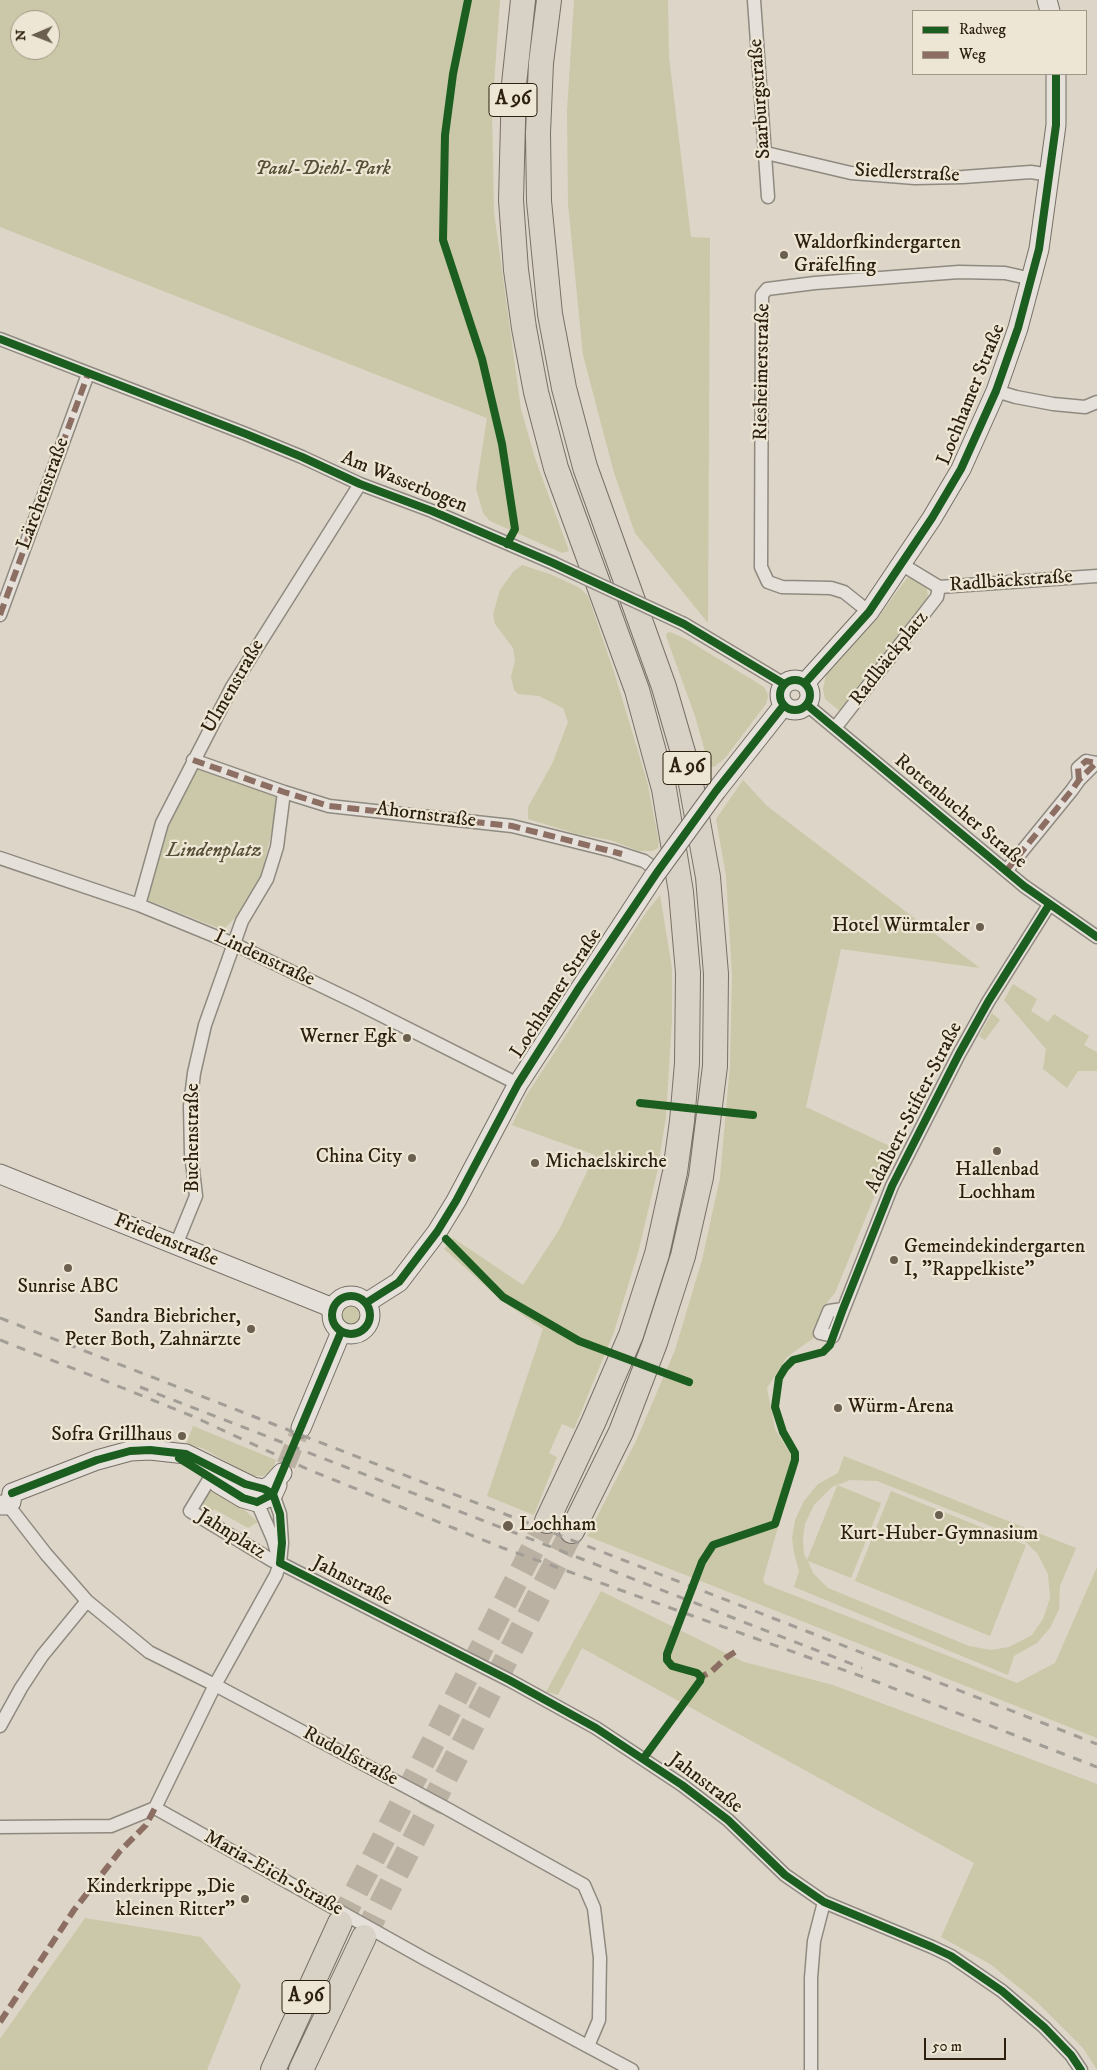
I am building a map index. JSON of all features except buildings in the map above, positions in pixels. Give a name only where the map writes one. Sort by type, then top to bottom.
[{"type":"highway","name":"A 96","points":[[523,0],[514,84],[511,200],[516,270],[524,328],[536,392],[556,468],[637,690],[664,789],[681,892],[688,973],[687,1063],[682,1121],[674,1172],[657,1254],[631,1335],[594,1423],[548,1521]]},
{"type":"highway","name":"A 96","points":[[549,0],[541,63],[538,133],[539,201],[550,314],[564,388],[585,468],[664,687],[688,773],[708,877],[716,974],[715,1066],[701,1177],[683,1256],[655,1344],[621,1432],[572,1531]]},
{"type":"highway","name":"A 96","points":[[273,2070],[340,1924]]},
{"type":"highway","name":"A 96","points":[[301,2070],[364,1937]]},
{"type":"street","name":"Saarburgstraße","points":[[754,0],[768,197]]},
{"type":"street","name":"Lochhamer Straße","points":[[805,682],[869,612],[902,564],[956,478],[996,391],[1032,279],[1039,250],[1056,125],[1056,75]]},
{"type":"street","name":"Siedlerstraße","points":[[766,153],[851,173],[915,178],[972,177],[1032,172],[1050,175]]},
{"type":"street","name":"Riesheimerstraße","points":[[869,612],[844,592],[831,588],[782,587],[768,582],[762,567],[762,295],[767,289],[815,283],[959,272],[1005,273],[1032,279]]},
{"type":"street","name":"Am Wasserbogen","points":[[0,340],[237,430],[360,484],[425,508],[553,563],[684,624],[784,684]]},
{"type":"street","name":"Lärchenstraße","points":[[0,614],[88,374]]},
{"type":"street","points":[[996,391],[1016,398],[1053,404],[1085,407],[1097,402]]},
{"type":"street","name":"Ulmenstraße","points":[[139,905],[162,823],[193,760],[232,687],[360,484]]},
{"type":"street","name":"Radlbäckstraße","points":[[902,564],[939,587],[1097,576]]},
{"type":"street","name":"Radlbäckplatz","points":[[835,728],[937,597],[939,587]]},
{"type":"street","points":[[792,680],[805,682],[810,689],[807,705],[798,710],[784,705],[780,694],[784,684],[792,680]]},
{"type":"street","name":"Lochhamer Straße","points":[[366,1303],[399,1282],[437,1232],[456,1201],[518,1084],[655,871],[784,705]]},
{"type":"street","name":"Rottenbucher Straße","points":[[807,705],[1006,871],[1049,905],[1097,937]]},
{"type":"street","name":"Ahornstraße","points":[[193,760],[330,806],[512,826],[613,851],[644,861],[655,871]]},
{"type":"street","points":[[1006,871],[1078,780]]},
{"type":"street","points":[[234,944],[242,920],[267,879],[277,847],[284,792]]},
{"type":"street","name":"Lindenstraße","points":[[0,859],[139,905],[234,944],[356,1002],[518,1084]]},
{"type":"street","name":"Adalbert-Stifter-Straße","points":[[843,1309],[892,1186],[959,1054],[988,1002],[1049,905]]},
{"type":"street","name":"Buchenstraße","points":[[176,1244],[196,1196],[191,1153],[190,1106],[194,1073],[205,1025],[234,944]]},
{"type":"street","name":"Friedenstraße","points":[[0,1174],[333,1308]]},
{"type":"street","points":[[352,1296],[360,1298],[366,1303],[370,1312],[369,1321],[364,1329],[353,1334],[341,1332],[335,1326],[332,1317],[333,1308],[337,1301],[344,1297],[352,1296]]},
{"type":"street","points":[[301,1428],[341,1332]]},
{"type":"street","points":[[0,1827],[111,1826],[155,1808],[216,1685],[276,1575],[280,1563],[282,1543],[280,1514],[265,1495],[186,1454],[168,1451],[150,1450],[122,1453],[97,1460],[5,1498]]},
{"type":"street","points":[[168,1451],[243,1498],[265,1495]]},
{"type":"street","points":[[280,1563],[273,1539],[265,1495],[284,1469]]},
{"type":"street","name":"Jahnplatz","points":[[210,1478],[190,1511],[273,1561],[280,1563]]},
{"type":"street","name":"Rudolfstraße","points":[[5,1498],[46,1554],[87,1602],[149,1652],[216,1685],[444,1807],[584,1885],[594,1908],[600,1958],[599,2020],[588,2046]]},
{"type":"street","name":"Jahnstraße","points":[[280,1563],[509,1680],[596,1728],[682,1785],[728,1820],[785,1875],[824,1902],[950,1956],[1002,1991],[1044,2027],[1071,2055],[1081,2070]]},
{"type":"street","points":[[0,1726],[21,1688],[42,1656],[87,1602]]},
{"type":"street","name":"Maria-Eich-Straße","points":[[155,1808],[425,1959],[632,2070]]},
{"type":"street","points":[[811,2070],[814,1941],[824,1902]]},
{"type":"green space","name":"Paul-Diehl-Park","points":[[0,0],[500,0],[492,112],[494,212],[521,409],[535,458],[569,551],[562,553],[490,521],[483,513],[476,488],[487,418],[0,227]]},
{"type":"green space","points":[[574,0],[668,0],[669,57],[691,237],[710,238],[708,623],[635,533],[614,473],[583,355],[568,204],[567,111]]},
{"type":"green space","points":[[522,565],[550,574],[580,588],[588,596],[615,675],[647,781],[659,842],[658,848],[652,851],[639,851],[610,840],[577,834],[528,819],[528,807],[552,764],[568,722],[563,708],[539,696],[518,694],[514,690],[511,677],[515,660],[513,648],[495,624],[493,614],[500,590],[513,572]]},
{"type":"green space","points":[[907,578],[914,578],[927,587],[928,603],[841,712],[825,699],[823,689],[826,675],[877,619]]},
{"type":"green space","points":[[670,632],[686,639],[764,687],[767,692],[766,704],[725,758],[714,767],[709,766],[695,716],[666,636]]},
{"type":"green space","name":"Lindenplatz","points":[[198,768],[276,795],[275,817],[262,873],[251,895],[237,916],[223,930],[148,900],[166,828]]},
{"type":"green space","points":[[743,780],[767,806],[980,968],[841,949],[806,1107],[894,1148],[835,1293],[823,1307],[815,1337],[787,1357],[767,1388],[775,1429],[796,1463],[763,1580],[765,1584],[1017,1683],[1055,1663],[1097,1567],[1097,1738],[587,1536],[636,1441],[675,1350],[702,1260],[720,1178],[730,1065],[732,975],[726,876],[716,819]]},
{"type":"green space","points":[[660,895],[672,968],[672,1019],[666,1117],[657,1173],[639,1249],[614,1332],[574,1429],[562,1424],[549,1453],[557,1457],[534,1515],[487,1496],[543,1329],[501,1300],[444,1249],[453,1238],[523,1285],[559,1230],[595,1155],[512,1125],[526,1096],[645,914]]},
{"type":"green space","points":[[1013,984],[1037,999],[1031,1011],[1048,1022],[1054,1014],[1089,1036],[1084,1045],[1097,1052],[1097,1071],[1078,1071],[1067,1088],[1043,1069],[1046,1049],[1004,1000]]},
{"type":"green space","points":[[992,1013],[1000,1020],[985,1040],[979,1036]]},
{"type":"green space","points":[[351,1302],[356,1303],[362,1309],[362,1319],[356,1325],[351,1326],[346,1325],[340,1319],[339,1314],[340,1309],[346,1303]]},
{"type":"green space","points":[[193,1426],[276,1460],[272,1472],[263,1476],[252,1476],[202,1448],[186,1445]]},
{"type":"green space","points":[[844,1456],[1076,1548],[1060,1586],[1059,1609],[1050,1628],[1037,1643],[1014,1656],[1008,1675],[794,1587],[799,1571],[792,1538],[795,1520],[804,1501],[818,1484],[838,1473]],"holes":[[[850,1480],[877,1481],[1021,1538],[1037,1553],[1048,1574],[1050,1598],[1043,1619],[1032,1635],[1009,1647],[991,1650],[969,1646],[828,1588],[813,1573],[808,1561],[851,1578],[881,1503],[837,1485]],[[837,1485],[807,1560],[804,1554],[803,1538],[805,1524],[814,1505],[832,1487]]]},
{"type":"green space","points":[[212,1488],[240,1506],[258,1522],[248,1528],[214,1509],[209,1515],[199,1508]]},
{"type":"green space","points":[[891,1491],[1026,1545],[990,1636],[855,1581]]},
{"type":"green space","points":[[601,1591],[744,1662],[833,1685],[1097,1784],[1097,2070],[1083,2048],[1038,2003],[990,1964],[941,1937],[974,1863],[582,1648],[558,1695],[546,1692]]},
{"type":"green space","points":[[85,1918],[201,1937],[241,1985],[207,2070],[0,2070],[0,2039]]},
{"type":"tunnel","points":[[286,1465],[301,1428]]},
{"type":"tunnel","points":[[340,1923],[547,1521]]},
{"type":"tunnel","points":[[364,1937],[572,1531]]},
{"type":"railway","points":[[0,1318],[1097,1744]]},
{"type":"railway","points":[[0,1340],[192,1416],[307,1469],[503,1548],[880,1683],[1097,1767]]},
{"type":"railway","points":[[140,1387],[862,1668]]},
{"type":"marked path","points":[[0,615],[88,374]]},
{"type":"marked path","points":[[193,760],[329,806],[512,826],[622,854]]},
{"type":"marked path","points":[[1006,871],[1079,780],[1096,763],[1086,761],[1078,768],[1079,780]]},
{"type":"marked path","points":[[700,1682],[701,1677],[712,1671],[735,1652]]},
{"type":"marked path","points":[[0,2022],[74,1910],[120,1851],[146,1825],[155,1808]]},
{"type":"cycle path","points":[[468,0],[453,74],[445,135],[443,240],[482,359],[502,444],[515,529],[507,544]]},
{"type":"cycle path","points":[[805,683],[869,612],[932,518],[961,469],[996,391],[1018,328],[1039,249],[1056,125],[1056,75]]},
{"type":"cycle path","points":[[0,339],[246,434],[360,484],[432,511],[553,563],[684,624],[784,684]]},
{"type":"cycle path","points":[[795,680],[806,684],[810,695],[806,706],[795,710],[784,706],[780,695],[784,684],[795,680]]},
{"type":"cycle path","points":[[366,1303],[399,1282],[437,1232],[456,1201],[518,1084],[579,988],[658,871],[716,791],[784,705]]},
{"type":"cycle path","points":[[807,705],[1024,886],[1097,937]]},
{"type":"cycle path","points":[[643,1759],[700,1681],[701,1677],[697,1673],[672,1666],[667,1660],[667,1654],[702,1562],[713,1545],[775,1524],[795,1460],[795,1453],[783,1432],[775,1407],[779,1378],[793,1360],[823,1352],[830,1345],[892,1186],[959,1054],[988,1002],[1049,905]]},
{"type":"cycle path","points":[[640,1103],[753,1115]]},
{"type":"cycle path","points":[[446,1239],[503,1297],[579,1341],[689,1382]]},
{"type":"cycle path","points":[[351,1296],[365,1301],[370,1315],[365,1329],[351,1334],[337,1329],[332,1315],[337,1301],[351,1296]]},
{"type":"cycle path","points":[[257,1502],[273,1494],[341,1332]]},
{"type":"cycle path","points":[[12,1493],[97,1460],[130,1451],[150,1450],[186,1454],[245,1484],[264,1489],[273,1494]]},
{"type":"cycle path","points":[[179,1458],[243,1498],[257,1502]]},
{"type":"cycle path","points":[[273,1494],[280,1514],[282,1543],[280,1563]]},
{"type":"cycle path","points":[[280,1563],[509,1680],[596,1728],[682,1785],[728,1820],[785,1875],[824,1902],[951,1956],[1002,1991],[1044,2027],[1071,2055],[1081,2070]]},
{"type":"place","name":"Waldorfkindergarten Gräfelfing","points":[[784,255]]},
{"type":"place","name":"Hotel Würmtaler","points":[[980,927]]},
{"type":"place","name":"Werner Egk","points":[[407,1038]]},
{"type":"place","name":"Hallenbad Lochham","points":[[997,1151]]},
{"type":"place","name":"China City","points":[[412,1158]]},
{"type":"place","name":"Michaelskirche","points":[[535,1163]]},
{"type":"place","name":"Gemeindekindergarten I, \"Rappelkiste\"","points":[[894,1260]]},
{"type":"place","name":"Sunrise ABC","points":[[68,1268]]},
{"type":"place","name":"Sandra Biebricher, Peter Both, Zahnärzte","points":[[251,1329]]},
{"type":"place","name":"Würm-Arena","points":[[838,1408]]},
{"type":"place","name":"Sofra Grillhaus","points":[[182,1436]]},
{"type":"place","name":"Kurt-Huber-Gymnasium","points":[[939,1515]]},
{"type":"place","name":"Lochham","points":[[508,1526]]},
{"type":"place","name":"Kinderkrippe „Die kleinen Ritter\"","points":[[245,1899]]}]
